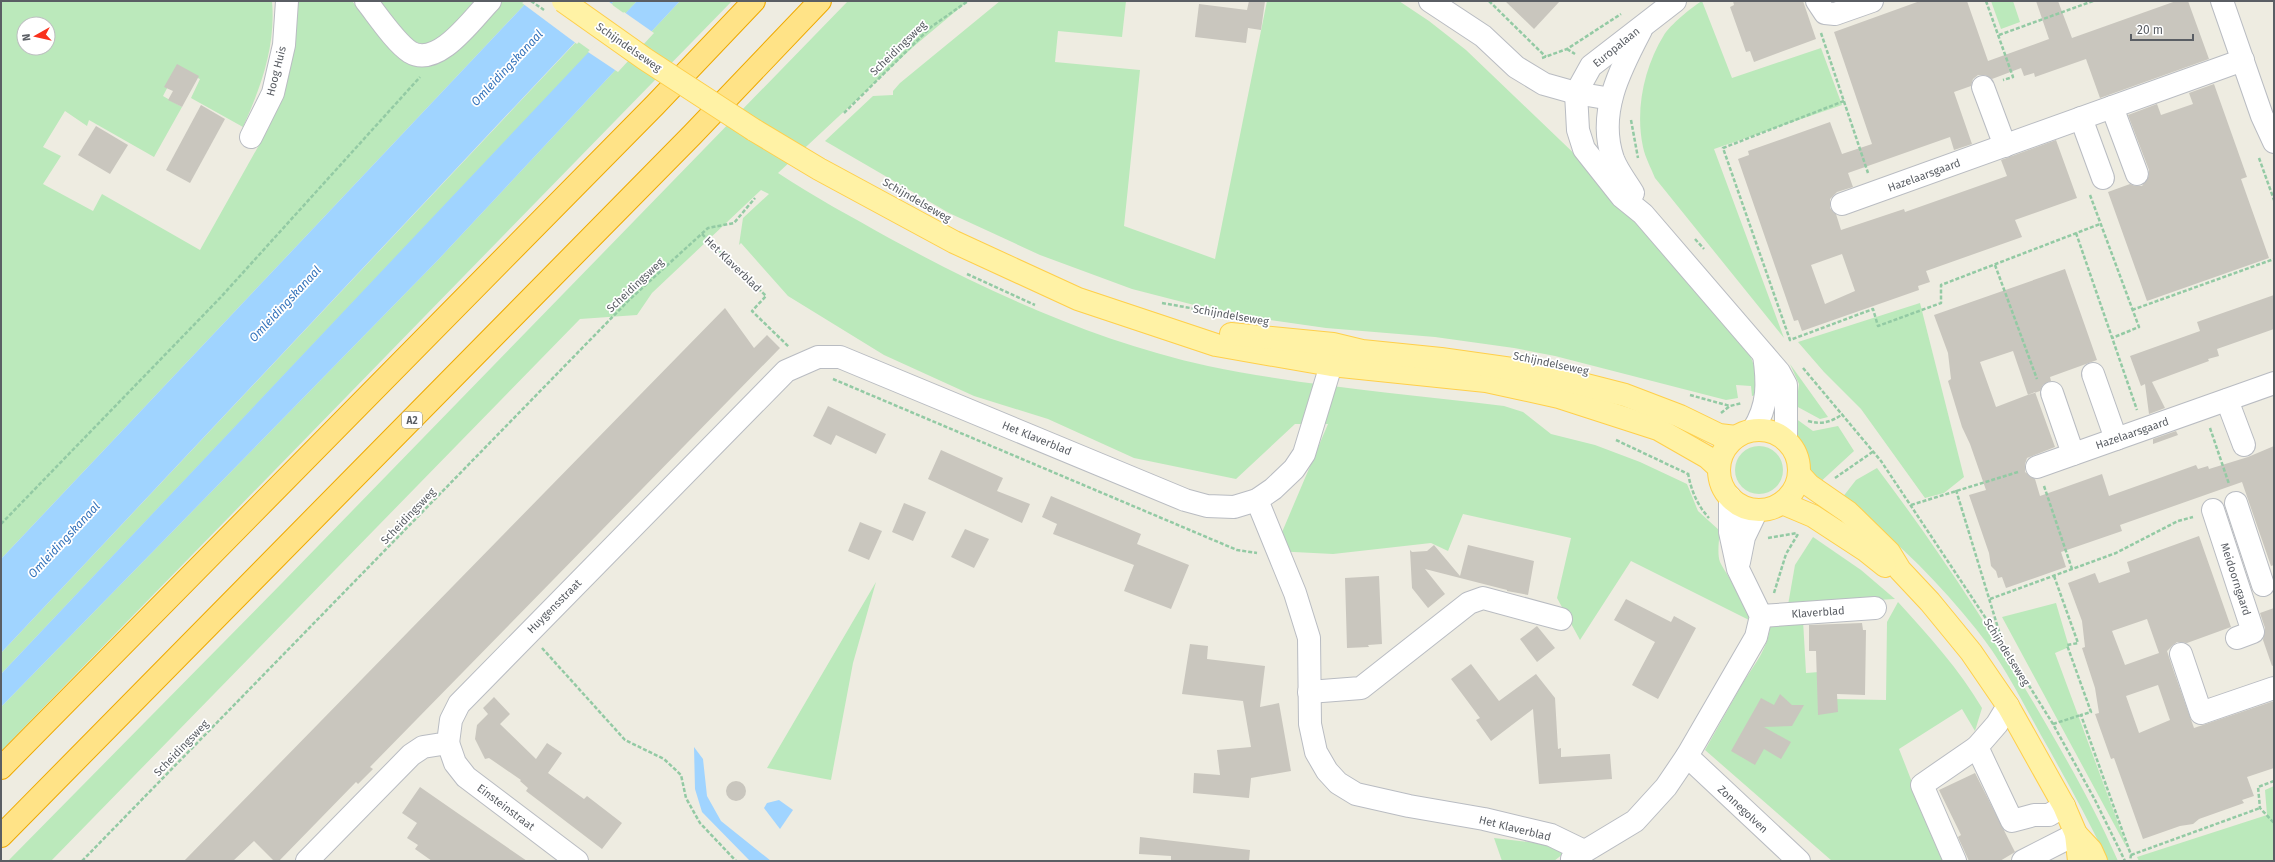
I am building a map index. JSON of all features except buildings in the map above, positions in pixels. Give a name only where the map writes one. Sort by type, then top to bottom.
[{"type":"highway","points":[[1,768],[655,105],[754,1]]},
{"type":"highway","name":"A2","points":[[1,836],[687,141],[820,1]]},
{"type":"main road","name":"Schijndelseweg","points":[[563,1],[645,59],[754,130],[819,169],[954,242],[1078,298],[1167,327],[1216,345],[1331,365],[1486,381],[1559,397],[1658,429],[1707,457],[1719,468]]},
{"type":"main road","name":"Schijndelseweg","points":[[1167,327],[1333,344],[1362,351],[1441,359],[1535,372],[1625,395],[1680,416],[1719,435],[1745,433]]},
{"type":"main road","points":[[1331,365],[1337,356],[1362,351]]},
{"type":"main road","points":[[1771,431],[1786,440],[1797,455],[1799,474],[1794,490],[1782,503],[1766,509],[1758,510],[1747,508],[1730,497],[1724,488],[1719,468],[1724,450],[1745,433],[1771,431]]},
{"type":"main road","points":[[1799,474],[1814,489],[1848,512],[1889,552],[1900,570],[1930,602],[1971,652],[2008,706],[2064,806],[2076,834],[2079,861]]},
{"type":"main road","points":[[1782,503],[1813,516],[1865,550],[1884,566],[1900,570]]},
{"type":"main road","points":[[2076,834],[2091,850],[2096,861]]},
{"type":"street","name":"Hoog Huis","points":[[251,137],[273,93],[284,44],[287,1]]},
{"type":"street","points":[[366,1],[410,51],[419,55],[433,54],[445,48],[490,1]]},
{"type":"street","points":[[1430,1],[1483,36],[1516,67],[1544,84],[1576,93],[1611,99],[1608,119],[1613,158],[1619,173],[1643,214]]},
{"type":"street","name":"Europalaan","points":[[1576,93],[1591,66],[1675,1]]},
{"type":"street","points":[[1821,7],[1835,14],[1872,1]]},
{"type":"street","points":[[2222,1],[2262,116],[2274,142]]},
{"type":"street","name":"Europalaan","points":[[1611,99],[1624,62],[1645,23]]},
{"type":"street","name":"Hazelaarsgaard","points":[[1842,204],[2243,60]]},
{"type":"street","points":[[1983,87],[2005,146]]},
{"type":"street","points":[[1576,93],[1578,130],[1584,149],[1622,197],[1643,214],[1779,372],[1786,385],[1786,440]]},
{"type":"street","points":[[2112,107],[2137,174]]},
{"type":"street","points":[[2081,118],[2103,178]]},
{"type":"street","points":[[1745,433],[1761,418],[1766,402],[1768,380],[1763,352]]},
{"type":"street","name":"Het Klaverblad","points":[[811,360],[840,357],[1185,500],[1207,506],[1234,507],[1257,500],[1273,489],[1294,469],[1304,454],[1331,365]]},
{"type":"street","name":"Huygensstraat","points":[[448,743],[451,720],[459,704],[528,632],[786,371],[811,360]]},
{"type":"street","points":[[2093,374],[2116,439]]},
{"type":"street","points":[[2244,445],[2228,400],[2274,383]]},
{"type":"street","points":[[2052,393],[2073,454]]},
{"type":"street","name":"Hazelaarsgaard","points":[[2038,467],[2228,400]]},
{"type":"street","points":[[1730,497],[1730,532],[1738,569],[1761,616]]},
{"type":"street","name":"Het Klaverblad","points":[[1257,500],[1296,593],[1309,638],[1310,724],[1316,752],[1327,771],[1338,783],[1356,794],[1409,806],[1484,819],[1551,835],[1576,856],[1636,821],[1666,787],[1687,756],[1756,637],[1761,616]]},
{"type":"street","points":[[2236,503],[2269,583],[2240,593]]},
{"type":"street","points":[[1738,569],[1744,537],[1758,510]]},
{"type":"street","name":"Meidoorngaard","points":[[2213,510],[2253,632],[2237,638]]},
{"type":"street","points":[[1309,692],[1361,688],[1469,603],[1484,598],[1560,619]]},
{"type":"street","name":"Klaverblad","points":[[1761,616],[1875,608]]},
{"type":"street","points":[[2181,654],[2201,713],[2274,688]]},
{"type":"street","points":[[1955,861],[1922,785],[1977,747],[1997,724],[2008,706]]},
{"type":"street","points":[[307,861],[411,755],[423,747],[448,743]]},
{"type":"street","name":"Einsteinstraat","points":[[448,743],[455,763],[466,777],[565,857]]},
{"type":"street","points":[[1977,747],[2012,821],[2034,815],[2048,814],[2064,806]]},
{"type":"street","name":"Zonnegolven","points":[[1687,756],[1799,861]]},
{"type":"street","points":[[2023,861],[2048,856],[2076,834]]},
{"type":"path","name":"Scheidingsweg","points":[[844,113],[931,27],[968,1]]},
{"type":"path","name":"Europalaan","points":[[1489,1],[1546,57],[1567,49],[1626,10]]},
{"type":"path","points":[[1983,87],[2012,77],[1999,35],[1986,1]]},
{"type":"path","points":[[1999,35],[2093,1]]},
{"type":"path","points":[[1821,7],[1820,29],[1874,192]]},
{"type":"path","points":[[1567,49],[1591,66]]},
{"type":"path","points":[[1,524],[220,298],[424,73],[433,54]]},
{"type":"path","points":[[1844,101],[1723,148],[1790,340],[1873,309],[1878,326],[1940,302],[1940,285],[2100,224]]},
{"type":"path","points":[[1631,118],[1638,161]]},
{"type":"path","points":[[2103,178],[2086,182],[2138,327],[2112,338]]},
{"type":"path","name":"Scheidingsweg","points":[[82,861],[629,300],[708,228],[734,223],[754,198]]},
{"type":"path","points":[[2076,233],[2144,430]]},
{"type":"path","name":"Het Klaverblad","points":[[702,234],[766,296],[752,311],[811,360]]},
{"type":"path","points":[[1691,235],[1705,250]]},
{"type":"path","points":[[2132,310],[2274,259]]},
{"type":"path","points":[[1994,265],[2043,396],[2052,393]]},
{"type":"path","name":"Schijndelseweg","points":[[1156,302],[1232,315]]},
{"type":"path","name":"Schijndelseweg","points":[[1799,364],[1874,451],[1911,504],[2003,644],[2053,724],[2094,798],[2125,861]]},
{"type":"path","points":[[829,378],[1202,536],[1246,553],[1261,554],[1277,548]]},
{"type":"path","points":[[1689,395],[1730,406]]},
{"type":"path","points":[[2204,408],[2236,503]]},
{"type":"path","points":[[1628,445],[1688,474],[1693,493],[1701,510],[1712,522],[1730,532]]},
{"type":"path","points":[[1911,504],[2038,467],[2072,569]]},
{"type":"path","points":[[1956,490],[2003,644]]},
{"type":"path","points":[[1990,599],[2116,553],[2178,521],[2213,510]]},
{"type":"path","points":[[1761,616],[1771,601],[1786,554],[1799,532]]},
{"type":"path","points":[[2053,724],[2091,712],[2067,645],[2078,643],[2054,576]]},
{"type":"path","points":[[528,632],[625,740],[664,759],[681,775],[686,798],[700,823],[736,861]]},
{"type":"path","points":[[2081,715],[2131,855],[2130,861]]},
{"type":"path","points":[[2274,781],[2258,787],[2260,808],[2274,822]]},
{"type":"path","points":[[2131,855],[2260,808]]},
{"type":"green space","points":[[1,1],[272,1],[272,34],[266,66],[256,97],[243,127],[191,98],[200,79],[177,69],[163,96],[182,107],[154,157],[89,120],[87,126],[65,111],[43,147],[61,156],[43,184],[93,211],[102,194],[200,250],[268,129],[273,116],[294,1],[352,1],[390,45],[406,60],[499,1],[528,1],[1,559]]},
{"type":"green space","points":[[377,1],[479,1],[451,31],[434,42],[425,44],[411,39],[395,23]]},
{"type":"green space","points":[[614,1],[637,1],[625,14],[611,4]]},
{"type":"green space","points":[[680,1],[732,1],[1,751],[1,707],[438,260]]},
{"type":"green space","points":[[848,1],[968,1],[913,47],[778,173],[819,199],[889,238],[966,278],[1044,313],[1125,343],[1166,356],[1208,366],[1281,379],[1504,406],[1523,412],[1551,434],[1595,445],[1640,462],[1687,484],[1698,511],[1720,531],[1718,551],[1719,559],[1746,605],[1749,620],[1631,561],[1580,640],[1557,598],[1571,538],[1463,514],[1448,551],[1431,543],[1333,554],[1274,551],[1328,424],[1295,424],[1236,479],[1134,458],[1048,419],[974,396],[884,355],[788,296],[741,243],[739,245],[743,218],[769,194],[761,190],[652,293],[637,315],[580,319],[51,861],[8,861],[282,583]]},
{"type":"green space","points":[[1000,1],[1126,1],[1122,37],[1058,31],[1055,62],[1140,70],[1124,226],[1215,259],[1267,1],[1399,1],[1429,21],[1466,50],[1584,163],[1748,349],[1758,377],[1759,394],[1752,396],[1751,386],[1736,385],[1738,398],[1726,400],[1555,356],[1514,348],[1435,337],[1326,328],[1229,314],[1132,289],[1040,255],[949,213],[825,141],[873,96],[893,95],[893,91],[900,83]]},
{"type":"green space","points":[[1702,1],[1732,78],[1821,48],[1842,105],[1714,149],[1784,338],[1655,178],[1643,147],[1640,118],[1641,104],[1646,75],[1651,61],[1657,47],[1667,31],[1682,16]]},
{"type":"green space","points":[[1991,1],[2013,1],[2020,22],[2001,29]]},
{"type":"green space","points":[[577,41],[591,51],[1,674],[1,653]]},
{"type":"green space","points":[[1920,303],[1964,477],[1944,493],[1925,498],[1861,409],[1824,372],[1798,342]]},
{"type":"green space","points":[[1790,364],[1828,417],[1820,419],[1796,406],[1799,384]]},
{"type":"green space","points":[[1795,418],[1813,431],[1838,426],[1854,451],[1817,485],[1795,431]]},
{"type":"green space","points":[[1759,446],[1768,448],[1776,453],[1781,461],[1783,470],[1781,479],[1776,487],[1768,492],[1759,494],[1750,492],[1742,487],[1737,479],[1735,470],[1737,461],[1742,453],[1750,448]]},
{"type":"green space","points":[[1877,468],[1966,594],[2007,658],[2075,774],[2118,861],[2108,861],[2080,805],[2015,688],[1987,643],[1946,593],[1913,559],[1879,528],[1842,498],[1856,480]]},
{"type":"green space","points":[[1813,537],[1861,570],[1895,599],[1788,605],[1795,565]]},
{"type":"green space","points":[[876,582],[853,663],[831,780],[767,768]]},
{"type":"green space","points":[[1898,602],[1953,666],[1982,708],[1975,731],[1962,709],[1899,749],[1943,861],[1832,861],[1705,750],[1741,686],[1760,656],[1767,641],[1771,622],[1803,620],[1806,673],[1819,672],[1834,699],[1886,700],[1887,622]]},
{"type":"green space","points":[[2056,603],[2069,647],[2055,653],[2128,850],[2002,617]]},
{"type":"green space","points":[[2274,786],[2274,861],[2139,861],[2137,857],[2267,815],[2265,790]]},
{"type":"green space","points":[[1494,838],[1572,847],[1554,861],[1502,861]]},
{"type":"water","name":"Omleidingskanaal","points":[[528,1],[614,1],[1,653],[1,559]]},
{"type":"water","points":[[637,1],[680,1],[438,260],[1,707],[1,674]]},
{"type":"water","points":[[694,747],[703,759],[707,796],[721,821],[771,861],[750,861],[702,812],[695,789]]},
{"type":"water","points":[[779,800],[793,810],[780,829],[764,808],[767,803]]},
{"type":"pier","points":[[525,1],[608,1],[613,5],[577,44],[522,3]]},
{"type":"pier","points":[[624,12],[654,33],[618,72],[588,52]]}]
